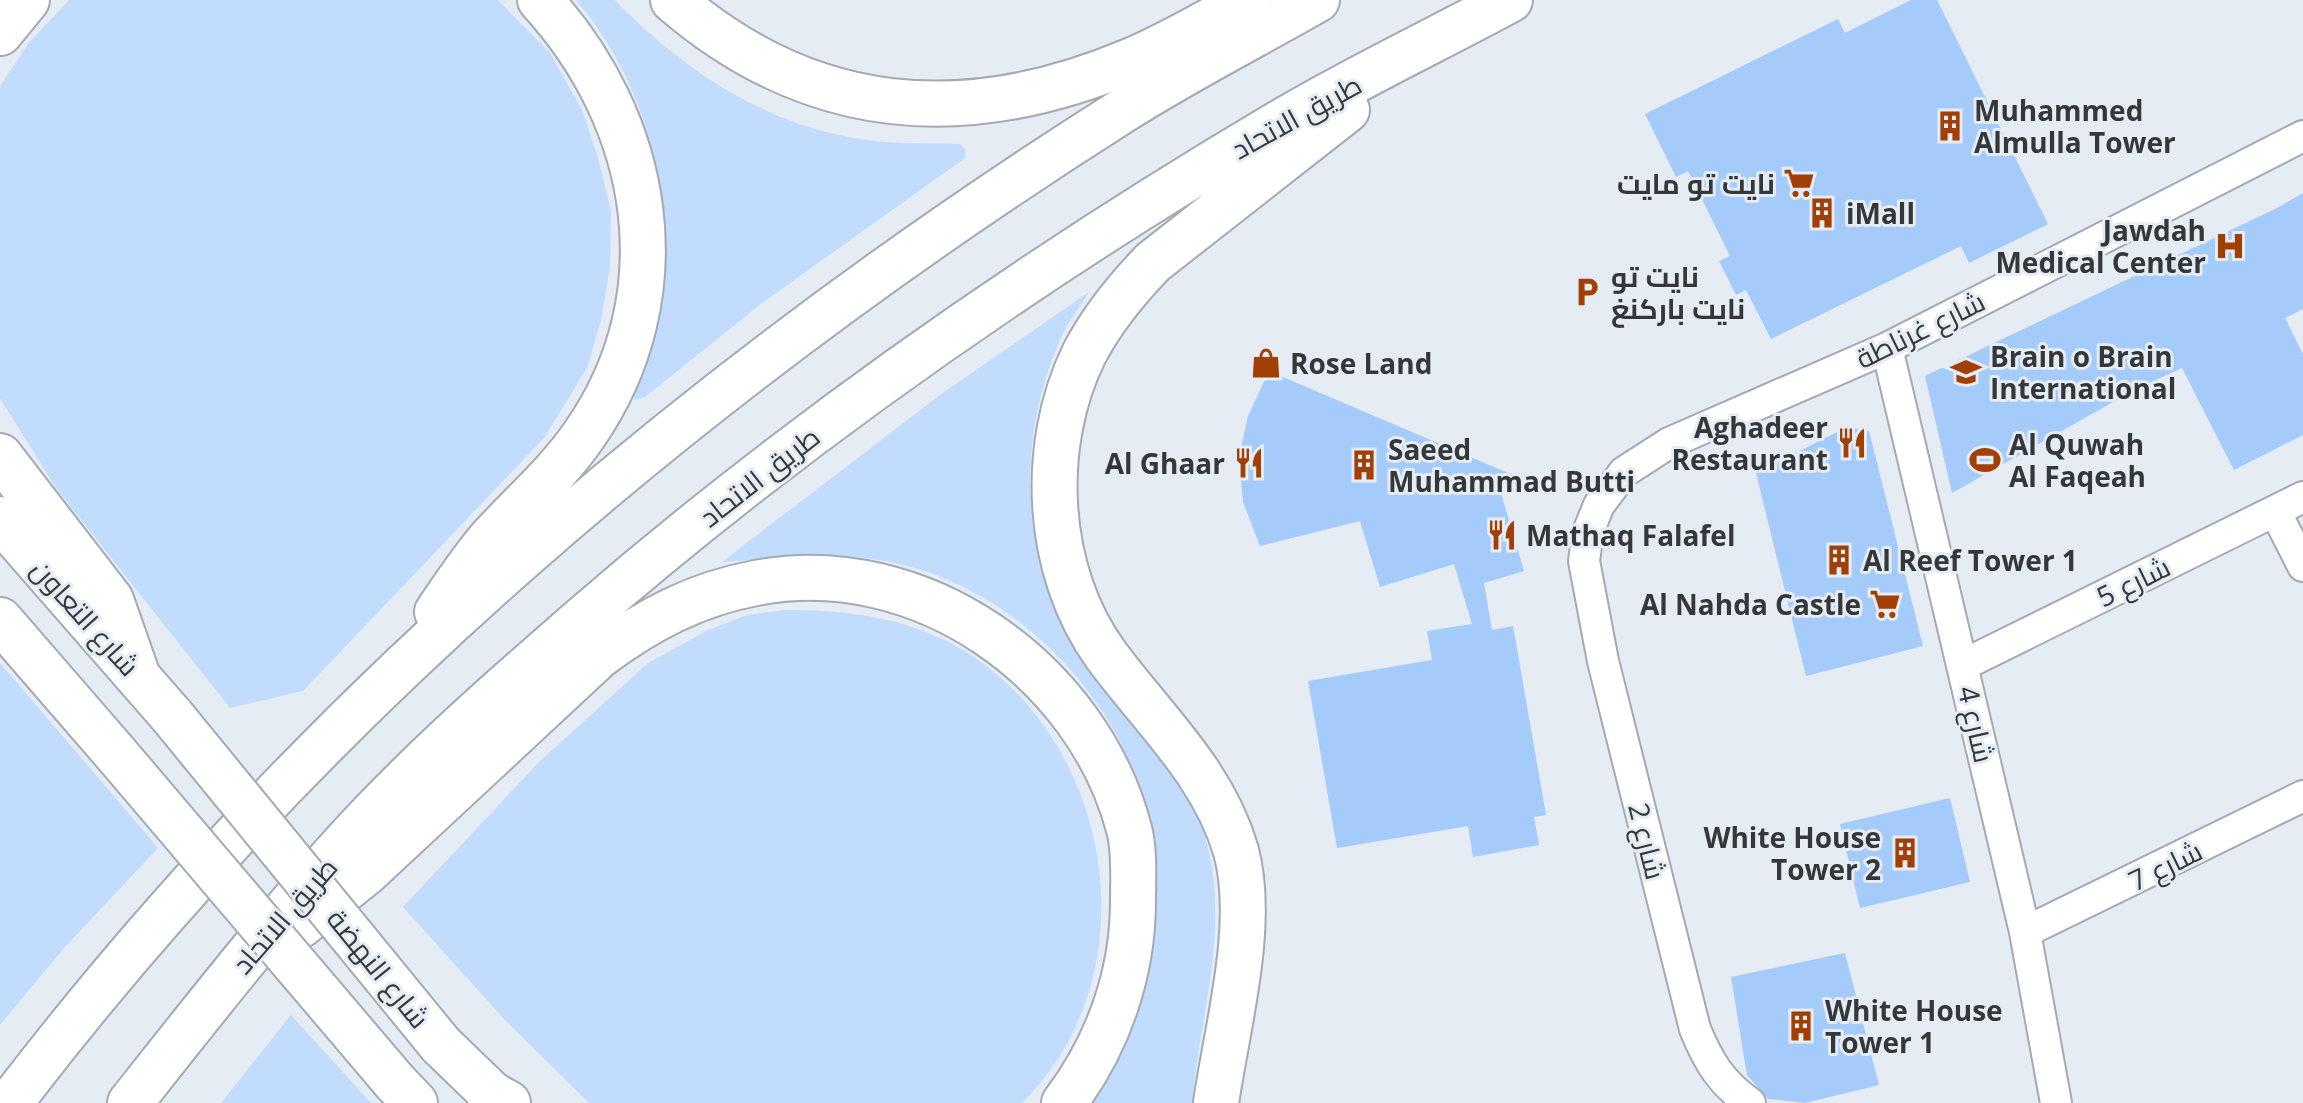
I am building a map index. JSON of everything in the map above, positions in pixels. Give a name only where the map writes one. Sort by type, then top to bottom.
[{"type":"main road","points":[[0,33],[27,0]]},
{"type":"main road","points":[[382,688],[482,549],[559,468],[585,433],[607,396],[624,356],[636,314],[643,227],[628,142],[591,63],[540,0]]},
{"type":"main road","points":[[673,0],[739,51],[778,72],[831,91],[884,100],[938,104],[988,101],[1086,78],[1133,60],[1249,0]]},
{"type":"main road","points":[[10,1103],[136,945],[250,819],[382,688],[496,583],[613,482],[735,384],[999,191],[1126,108],[1317,0]]},
{"type":"main road","name":"طريق الاتحاد","points":[[130,1103],[216,994],[354,833],[443,744],[631,576],[729,497],[921,353],[1031,277],[1285,119],[1510,0]]},
{"type":"main road","points":[[1216,1103],[1245,926],[1236,852],[1207,784],[1105,653],[1086,620],[1071,584],[1059,533],[1055,468],[1060,430],[1069,392],[1090,344],[1126,290],[1153,262],[1435,41]]},
{"type":"main road","points":[[0,456],[111,600],[137,674]]},
{"type":"main road","name":"شارع التعاون","points":[[0,519],[172,716]]},
{"type":"main road","points":[[216,994],[368,871],[599,656],[634,629],[674,608],[715,592],[759,582],[803,579],[848,581],[892,589],[934,604],[974,624],[1010,649],[1072,713],[1097,750],[1116,790],[1130,832],[1133,877],[1133,922],[1127,965],[1116,1008],[1099,1049],[1064,1103]]},
{"type":"main road","points":[[0,620],[405,1093]]},
{"type":"main road","name":"شارع النهضة","points":[[172,716],[441,1045],[499,1099]]},
{"type":"street","name":"شارع غرناطة","points":[[1584,561],[1588,532],[1599,505],[1616,481],[1636,462],[1669,443],[1887,348],[2303,136]]},
{"type":"street","name":"شارع 4","points":[[1887,348],[2025,932],[2056,1103]]},
{"type":"street","name":"شارع 5","points":[[1963,665],[2303,497]]},
{"type":"street","points":[[2275,511],[2303,566]]},
{"type":"street","name":"شارع 2","points":[[1584,561],[1603,661],[1695,1029],[1708,1063],[1730,1089],[1750,1103]]},
{"type":"street","name":"شارع 7","points":[[2025,932],[2303,796]]},
{"type":"shaded area","points":[[69,0],[498,0],[550,53],[582,110],[611,211],[610,267],[601,320],[587,368],[544,438],[303,691],[230,708],[56,488],[0,398],[0,86],[28,44]]},
{"type":"shaded area","points":[[576,0],[615,0],[642,27],[701,74],[732,93],[800,124],[874,141],[960,144],[965,149],[965,158],[762,303],[645,397],[634,400],[635,385],[655,324],[662,282],[664,239],[661,196],[653,153],[623,71],[602,34]]},
{"type":"shaded area","points":[[1089,292],[1061,338],[1040,402],[1033,436],[1031,506],[1044,573],[1057,604],[1170,766],[1189,798],[1204,833],[1212,867],[1215,934],[1192,1103],[1089,1103],[1141,996],[1149,959],[1155,889],[1148,818],[1142,796],[1126,754],[1104,714],[1077,677],[1045,644],[1009,614],[970,590],[928,572],[885,561],[844,556],[722,562],[940,395]]},
{"type":"shaded area","points":[[786,610],[873,617],[916,628],[956,646],[1010,686],[1052,737],[1081,796],[1098,860],[1101,925],[1090,989],[1064,1050],[1022,1103],[589,1103],[505,1020],[403,907],[539,762],[648,663],[708,630],[747,615]]},
{"type":"shaded area","points":[[0,663],[158,848],[64,948],[0,1025]]},
{"type":"shaded area","points":[[291,1015],[371,1103],[221,1103]]},
{"type":"building","name":"iMall","points":[[1911,0],[1937,0],[2048,224],[1969,263],[1961,246],[1771,339],[1746,290],[1736,295],[1719,261],[1730,256],[1688,171],[1676,177],[1645,114],[1838,19],[1845,33]]},
{"type":"building","points":[[2303,193],[2303,309],[2285,318],[2303,354],[2303,435],[2234,470],[2182,368],[2138,388],[1952,493],[1925,376]]},
{"type":"building","points":[[1269,371],[1515,476],[1500,490],[1524,571],[1484,583],[1492,630],[1513,626],[1546,815],[1534,817],[1539,845],[1473,857],[1468,826],[1337,848],[1308,681],[1432,660],[1427,631],[1472,624],[1454,564],[1380,587],[1360,521],[1260,546],[1243,502],[1239,457],[1248,416]]},
{"type":"building","name":"Al Reef Tower 1","points":[[1847,427],[1869,431],[1923,646],[1806,676],[1756,473]]},
{"type":"building","name":"White House Tower 2","points":[[1950,798],[1970,882],[1860,908],[1840,824]]},
{"type":"building","name":"White House Tower 1","points":[[1845,953],[1879,1085],[1805,1103],[1768,1099],[1747,1075],[1731,977]]},
{"type":"place","name":"Muhammed Almulla Tower","points":[[1950,126]]},
{"type":"place","name":"نايت تو مايت","points":[[1799,183]]},
{"type":"place","name":"iMall","points":[[1822,213]]},
{"type":"place","name":"Jawdah Medical Center","points":[[2230,246]]},
{"type":"place","name":"نايت تو نايت باركنغ","points":[[1587,292]]},
{"type":"place","name":"Rose Land","points":[[1266,363]]},
{"type":"place","name":"Brain o Brain International","points":[[1966,372]]},
{"type":"place","name":"Aghadeer Restaurant","points":[[1852,443]]},
{"type":"place","name":"Al Quwah Al Faqeah","points":[[1985,460]]},
{"type":"place","name":"Al Ghaar","points":[[1249,463]]},
{"type":"place","name":"Saeed Muhammad Butti","points":[[1364,465]]},
{"type":"place","name":"Mathaq Falafel","points":[[1502,535]]},
{"type":"place","name":"Al Reef Tower 1","points":[[1839,560]]},
{"type":"place","name":"Al Nahda Castle","points":[[1885,604]]},
{"type":"place","name":"White House Tower 2","points":[[1905,853]]},
{"type":"place","name":"White House Tower 1","points":[[1801,1026]]}]
